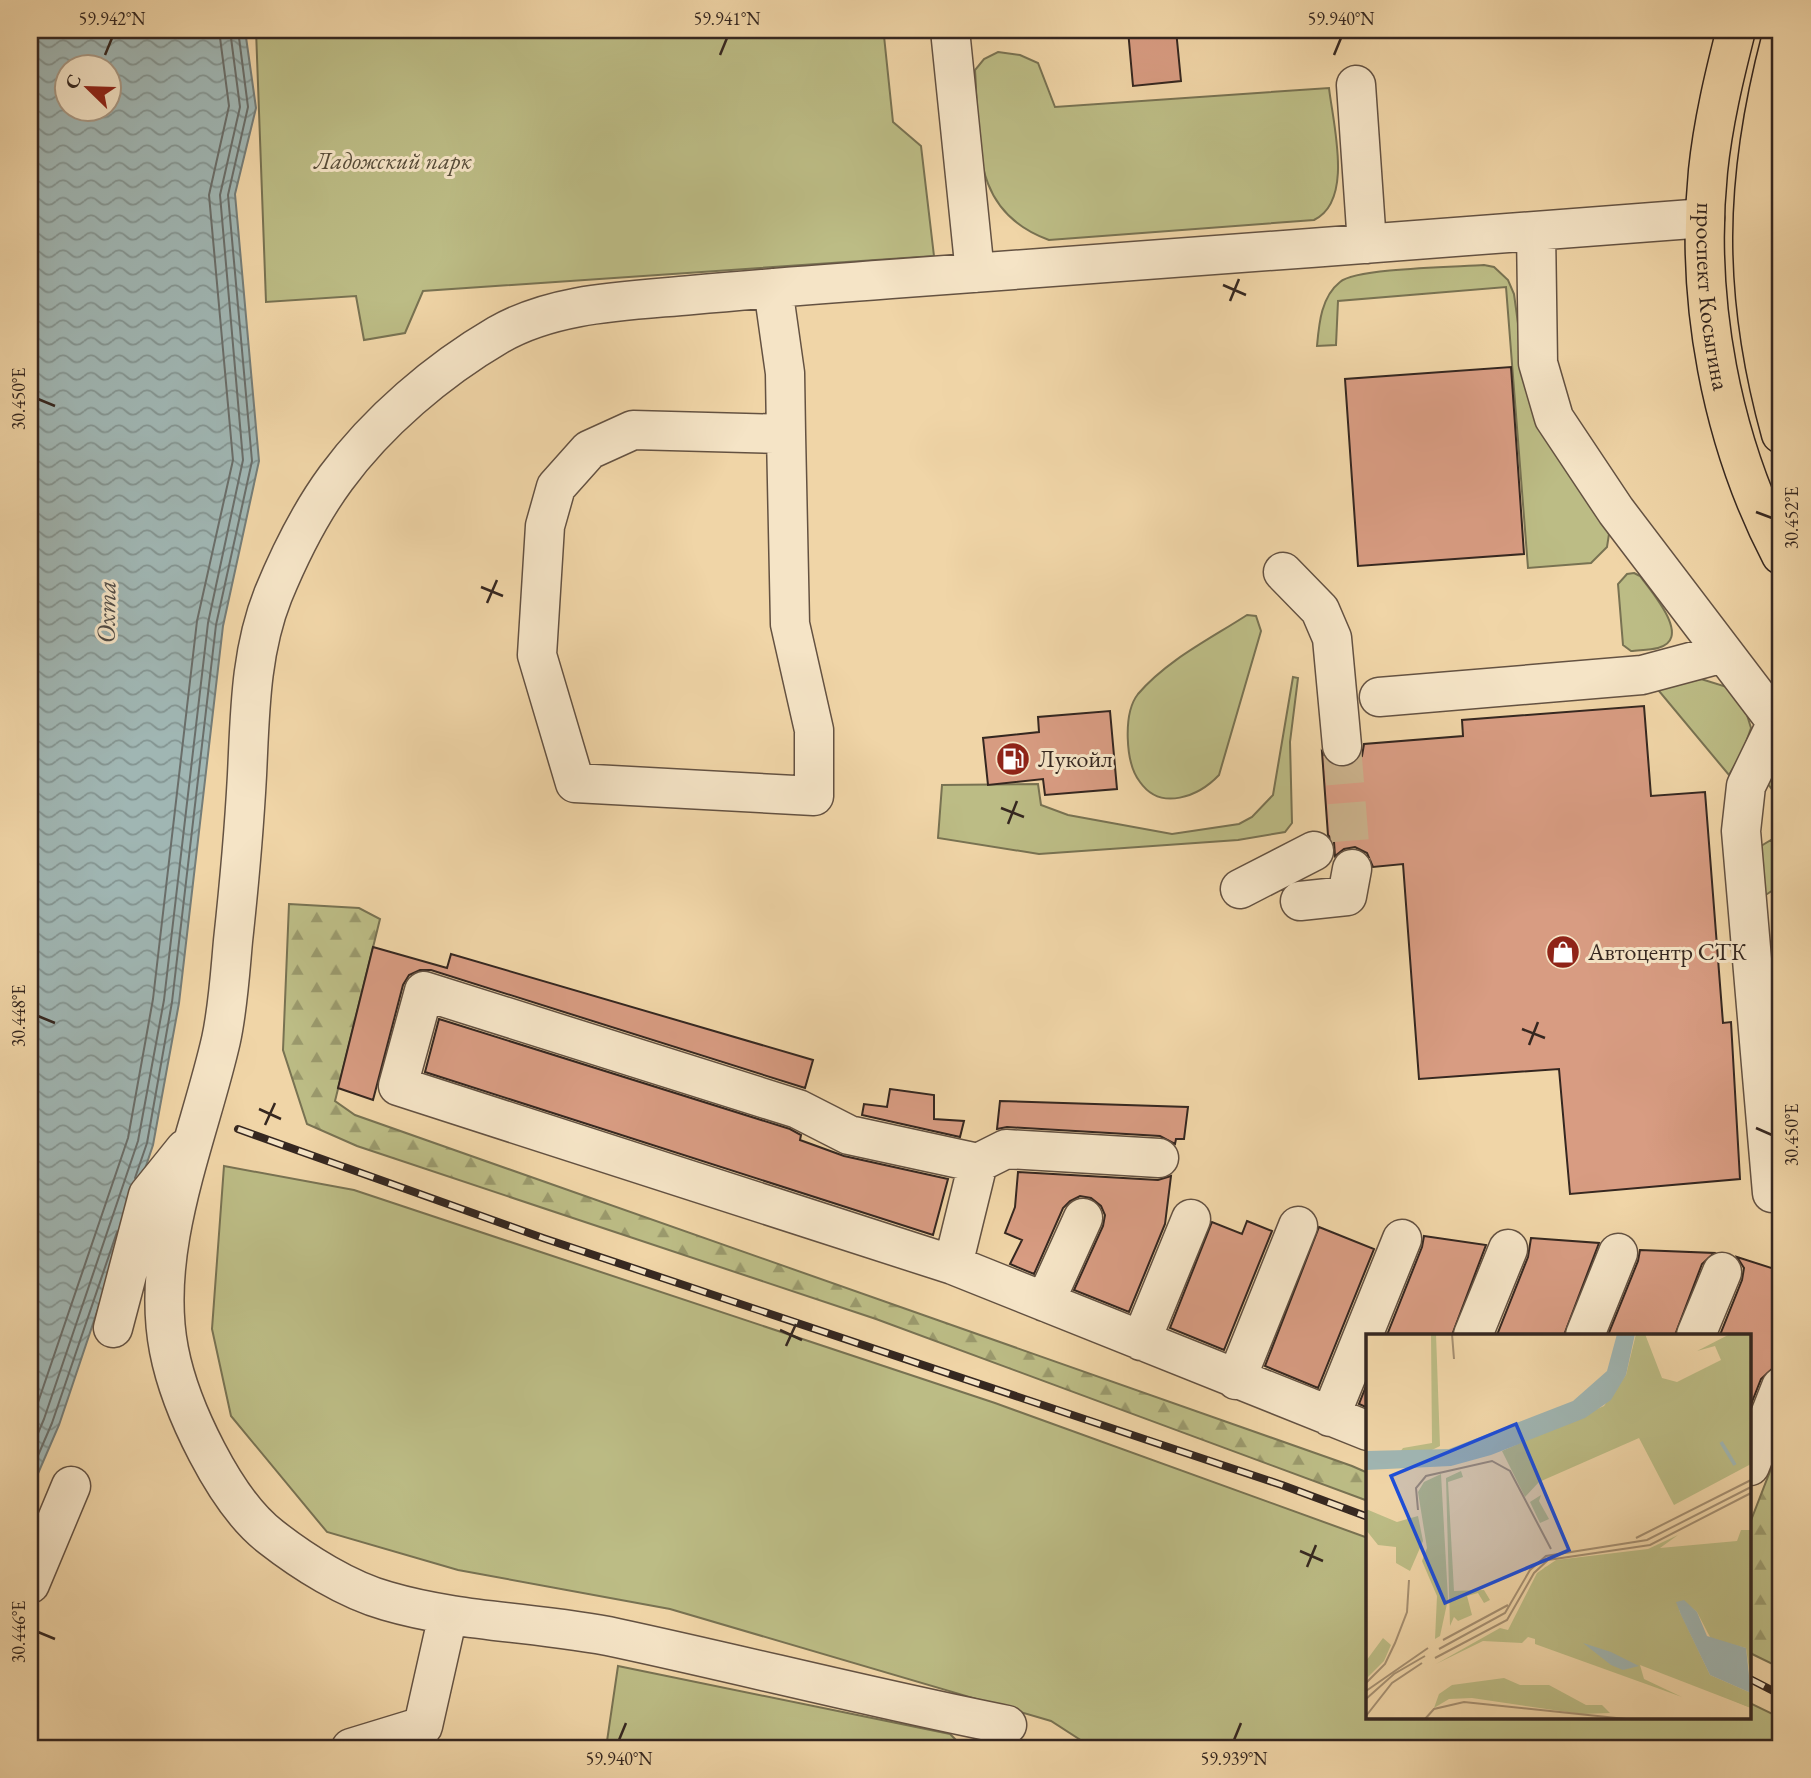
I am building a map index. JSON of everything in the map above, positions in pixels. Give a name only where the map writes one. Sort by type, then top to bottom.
[{"type":"main road","name":"проспект Косыгина","points":[[1736,30],[1719,96],[1705,218],[1710,319],[1723,392],[1742,464],[1781,555]]},
{"type":"main road","name":"проспект Косыгина","points":[[1781,39],[1764,105],[1754,174],[1751,244],[1755,314],[1767,382],[1781,434]]},
{"type":"street","points":[[950,30],[975,273]]},
{"type":"street","points":[[1356,85],[1367,244]]},
{"type":"street","points":[[1007,1725],[878,1699],[591,1633],[448,1615],[378,1599],[322,1570],[268,1535],[236,1503],[207,1451],[169,1354],[165,1315],[172,1222],[191,1143],[221,1040],[244,827],[252,673],[259,637],[275,591],[335,478],[415,396],[503,332],[550,313],[612,302],[773,288],[1705,218]]},
{"type":"street","points":[[1536,231],[1538,363],[1554,418],[1616,511],[1779,725],[1746,786],[1741,831],[1765,1194]]},
{"type":"street","points":[[773,288],[785,373],[790,624],[814,730],[814,796],[575,783],[537,655],[545,526],[556,487],[589,450],[633,430],[786,434]]},
{"type":"street","points":[[1283,572],[1320,610],[1332,638],[1342,746]]},
{"type":"street","points":[[1379,697],[1643,675],[1724,653]]},
{"type":"street","points":[[1240,888],[1314,851]]},
{"type":"street","points":[[1300,901],[1349,883]]},
{"type":"street","points":[[1159,1158],[1006,1149],[978,1163],[849,1135],[798,1109],[424,991],[398,1086],[953,1265],[1366,1430]]},
{"type":"street","points":[[113,1328],[148,1195],[163,1173],[191,1143]]},
{"type":"street","points":[[953,1265],[978,1163]]},
{"type":"street","points":[[1045,1302],[1083,1218]]},
{"type":"street","points":[[1141,1342],[1191,1219]]},
{"type":"street","points":[[1236,1380],[1297,1226]]},
{"type":"street","points":[[1330,1417],[1402,1239]]},
{"type":"street","points":[[1473,1334],[1508,1250]]},
{"type":"street","points":[[1585,1334],[1618,1253]]},
{"type":"street","points":[[1696,1334],[1722,1272]]},
{"type":"street","points":[[1752,1461],[1781,1387]]},
{"type":"street","points":[[30,1584],[71,1486]]},
{"type":"street","points":[[351,1748],[423,1726],[448,1615]]},
{"type":"green space","name":"Ладожский парк","points":[[256,30],[859,30],[884,36],[893,122],[921,146],[934,256],[423,291],[405,333],[364,340],[356,296],[266,302]]},
{"type":"green space","points":[[998,52],[1020,55],[1038,63],[1055,107],[1329,88],[1338,160],[1334,196],[1326,210],[1314,220],[1049,240],[1023,227],[1004,211],[992,192],[984,171],[977,122],[975,70],[984,59]]},
{"type":"green space","points":[[1484,265],[1494,267],[1508,280],[1514,294],[1525,375],[1609,534],[1607,547],[1591,563],[1528,568],[1506,287],[1338,301],[1336,345],[1317,346],[1325,303],[1334,288],[1350,277],[1385,271]]},
{"type":"green space","points":[[1627,574],[1640,576],[1652,592],[1671,625],[1672,635],[1668,643],[1658,648],[1631,651],[1623,645],[1618,584]]},
{"type":"green space","points":[[1247,615],[1256,616],[1261,631],[1219,775],[1201,789],[1180,798],[1158,797],[1140,782],[1131,763],[1128,725],[1133,702],[1162,671]]},
{"type":"green space","points":[[1293,677],[1298,678],[1290,742],[1292,823],[1285,832],[1238,840],[1039,854],[938,838],[942,785],[1038,784],[1041,805],[1068,815],[1172,834],[1239,824],[1252,817],[1273,795]]},
{"type":"green space","points":[[1701,679],[1727,687],[1747,715],[1751,728],[1743,751],[1729,775],[1654,685]]},
{"type":"green space","points":[[1778,760],[1781,760],[1781,801],[1764,779]]},
{"type":"green space","points":[[1771,840],[1781,849],[1781,885],[1764,896],[1761,846]]},
{"type":"green space","points":[[289,904],[359,908],[380,919],[335,1101],[355,1115],[1352,1466],[1366,1472],[1366,1500],[876,1319],[357,1146],[307,1124],[283,1050]]},
{"type":"green space","points":[[224,1166],[354,1190],[995,1403],[1366,1537],[1366,1718],[1752,1718],[1752,1704],[1781,1718],[1781,1748],[1093,1748],[1051,1721],[670,1609],[458,1570],[327,1532],[231,1416],[212,1329]]},
{"type":"green space","points":[[1781,1443],[1781,1668],[1752,1654],[1752,1518]]},
{"type":"green space","points":[[618,1666],[950,1734],[964,1748],[606,1748]]},
{"type":"water","name":"Охта","points":[[30,30],[245,30],[256,108],[235,194],[259,461],[223,626],[179,1003],[153,1145],[59,1425],[30,1492]]},
{"type":"building","points":[[1128,30],[1176,30],[1181,81],[1133,86]]},
{"type":"building","points":[[1511,367],[1524,554],[1358,566],[1345,379]]},
{"type":"building","name":"Автоцентр СТК","points":[[1644,706],[1651,796],[1705,792],[1723,1023],[1731,1022],[1740,1179],[1570,1194],[1559,1069],[1419,1079],[1403,864],[1373,867],[1367,853],[1355,847],[1344,849],[1335,856],[1334,842],[1328,835],[1322,752],[1332,766],[1345,768],[1362,756],[1364,744],[1463,736],[1462,720]]},
{"type":"building","points":[[1110,711],[1117,789],[1045,795],[1043,779],[988,785],[983,738],[1039,732],[1038,717]]},
{"type":"building","points":[[373,947],[447,968],[451,954],[813,1060],[805,1088],[431,970],[420,970],[409,975],[403,985],[373,1100],[338,1088]]},
{"type":"building","points":[[439,1019],[790,1129],[801,1135],[800,1140],[844,1156],[948,1179],[933,1235],[425,1072]]},
{"type":"building","points":[[890,1089],[934,1095],[934,1119],[964,1121],[960,1137],[862,1115],[864,1104],[887,1107]]},
{"type":"building","points":[[1000,1101],[1188,1107],[1184,1139],[1176,1139],[1175,1144],[1160,1136],[1007,1127],[997,1129]]},
{"type":"building","points":[[1018,1172],[1158,1180],[1171,1176],[1165,1224],[1129,1312],[1074,1290],[1103,1226],[1105,1215],[1101,1206],[1091,1198],[1080,1196],[1063,1208],[1034,1274],[1010,1264],[1022,1240],[1005,1233],[1015,1207]]},
{"type":"building","points":[[1247,1221],[1272,1231],[1224,1350],[1170,1328],[1212,1222],[1242,1234]]},
{"type":"building","points":[[1319,1227],[1374,1249],[1318,1388],[1265,1366]]},
{"type":"building","points":[[1424,1236],[1486,1245],[1452,1334],[1387,1334]]},
{"type":"building","points":[[1531,1238],[1599,1243],[1564,1334],[1497,1334],[1528,1257]]},
{"type":"building","points":[[1640,1250],[1714,1253],[1702,1264],[1675,1334],[1608,1334]]},
{"type":"building","points":[[1737,1257],[1781,1271],[1781,1345],[1773,1368],[1761,1379],[1752,1402],[1752,1334],[1720,1334],[1742,1280],[1744,1268]]},
{"type":"building","points":[[1366,1386],[1366,1407],[1359,1404]]},
{"type":"tunnel","points":[[1342,746],[1352,869]]},
{"type":"railway","points":[[238,1129],[543,1238],[1282,1485],[1366,1516]]},
{"type":"railway","points":[[1752,1680],[1781,1695]]},
{"type":"place","name":"Лукойл","points":[[1013,759]]},
{"type":"place","name":"Автоцентр СТК","points":[[1563,952]]}]
